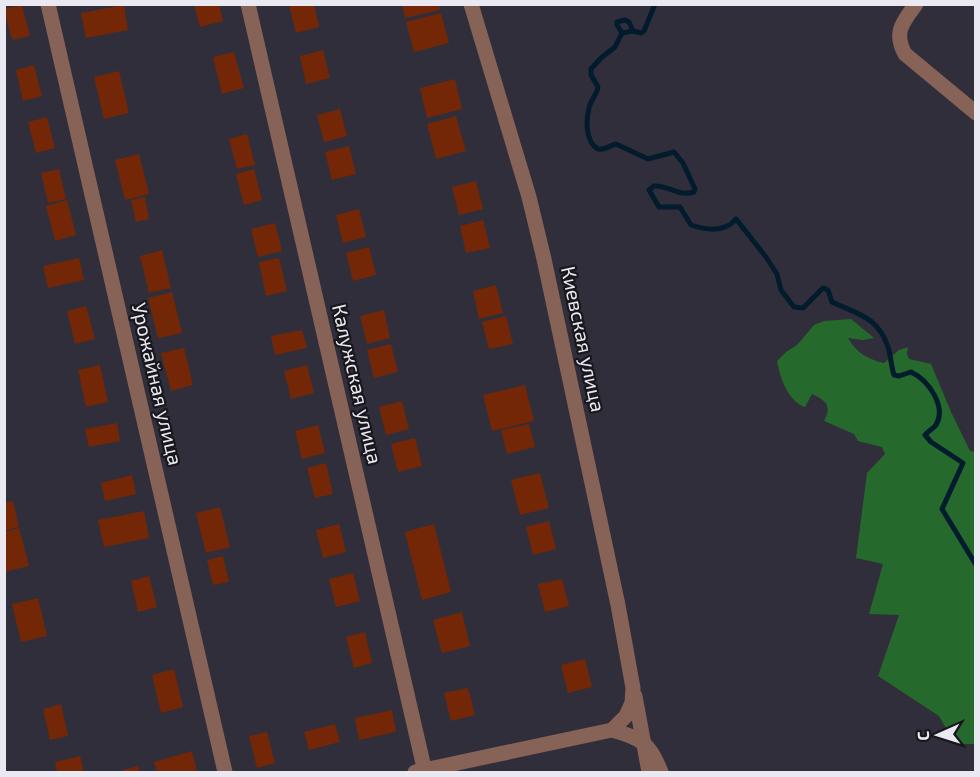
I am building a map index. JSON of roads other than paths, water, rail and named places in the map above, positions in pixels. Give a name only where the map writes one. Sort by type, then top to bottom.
[{"type":"street","name":"Урожайная улица","points":[[48,4],[225,772]]},
{"type":"street","name":"Калужская улица","points":[[248,4],[421,772]]},
{"type":"street","name":"Киевская улица","points":[[471,4],[529,197],[544,259],[616,593],[650,772]]},
{"type":"street","points":[[916,4],[903,23],[899,38],[905,54],[975,113]]},
{"type":"street","name":"Киевская улица","points":[[612,730],[626,716],[632,703],[633,688]]},
{"type":"street","points":[[421,772],[612,730],[643,741],[650,748],[661,772]]},
{"type":"waterway","points":[[655,4],[644,31],[622,33],[615,47],[591,69],[591,75],[598,87],[588,113],[587,124],[591,141],[598,149],[605,149],[616,144],[648,159],[674,152],[683,163],[695,189],[694,192],[683,193],[654,186],[649,190],[659,207],[680,207],[691,225],[703,228],[726,227],[736,219],[766,257],[777,274],[781,290],[794,307],[803,308],[823,288],[828,290],[832,302],[866,318],[879,329],[888,347],[894,375],[899,376],[911,372],[924,381],[934,394],[939,418],[936,425],[925,435],[931,442],[963,463],[942,509],[976,565]]},
{"type":"waterway","points":[[622,33],[617,22],[625,20],[629,22],[633,31]]}]
